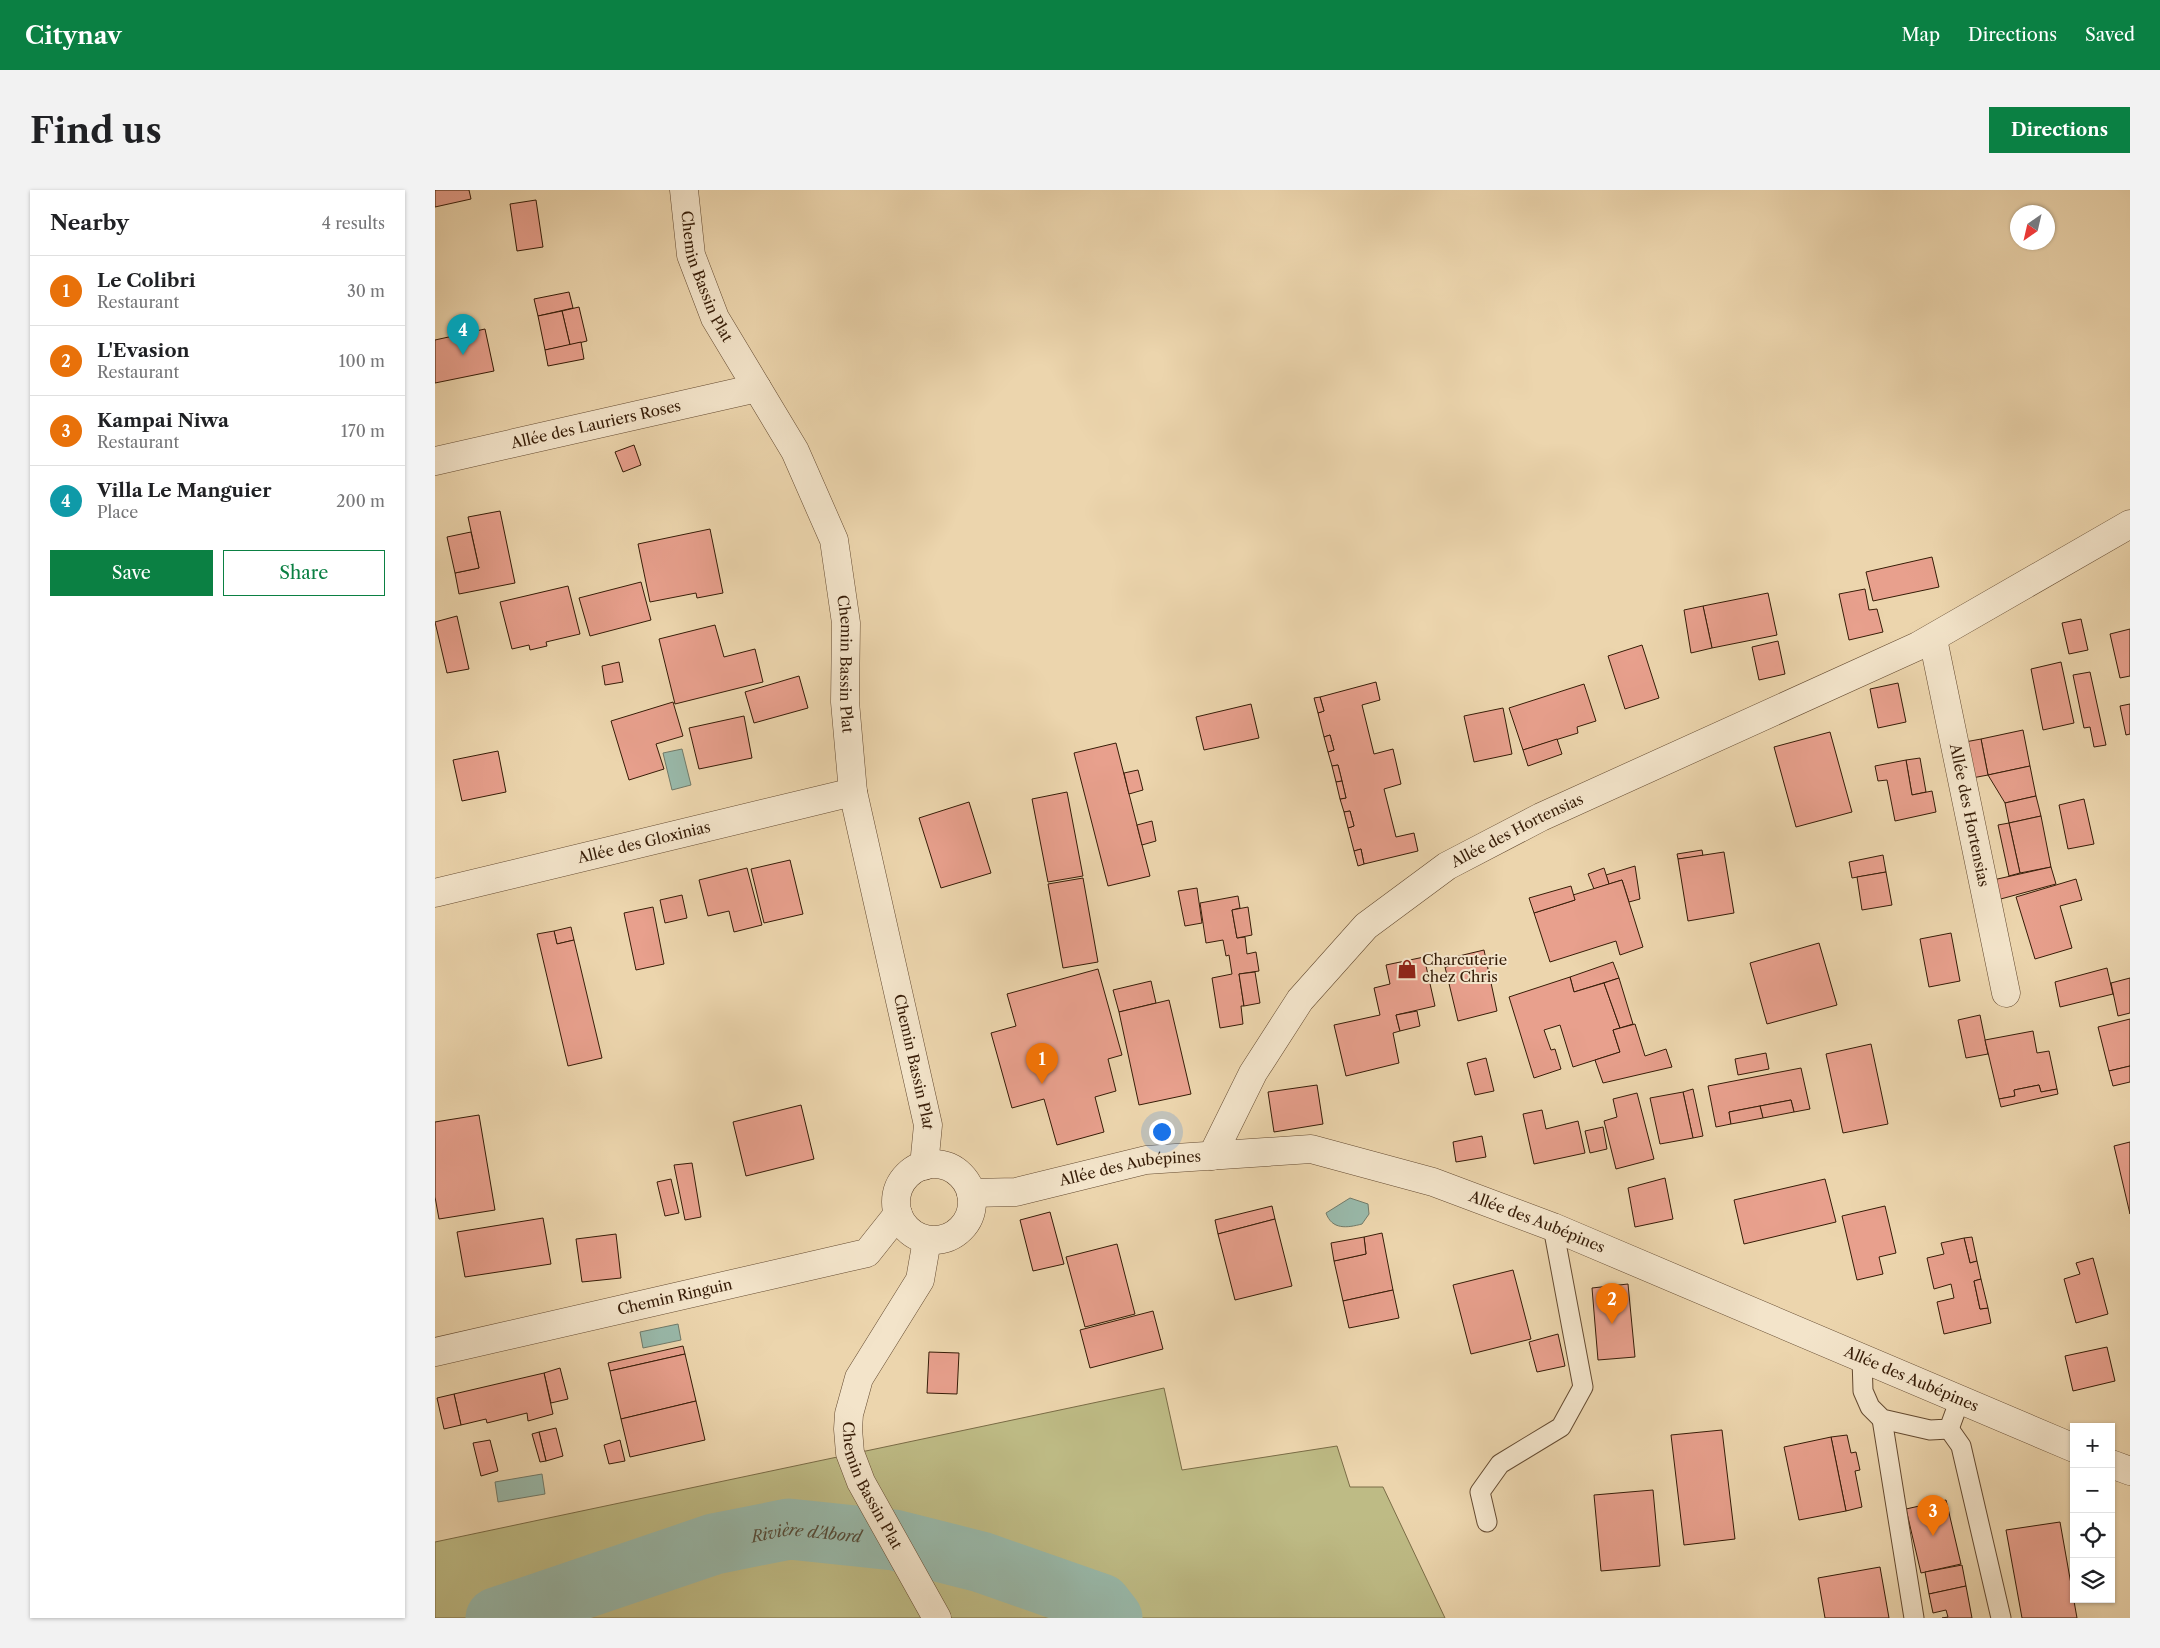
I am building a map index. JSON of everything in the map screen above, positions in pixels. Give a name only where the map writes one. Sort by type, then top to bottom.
[{"type":"street","name":"Chemin Bassin Plat","points":[[684,190],[691,254],[715,318],[795,451],[834,540],[846,623],[845,702],[853,792],[927,1125],[924,1166]]},
{"type":"street","name":"Allée des Lauriers Roses","points":[[435,461],[757,388]]},
{"type":"street","name":"Allée des Hortensias","points":[[1212,1156],[1253,1074],[1300,1000],[1366,926],[1440,872],[1541,817],[1933,639],[2130,524]]},
{"type":"street","name":"Allée des Hortensias","points":[[1933,639],[2006,993]]},
{"type":"street","name":"Allée des Gloxinias","points":[[435,893],[853,792]]},
{"type":"street","name":"Allée des Aubépines","points":[[971,1193],[1016,1192],[1146,1160],[1311,1149],[1433,1182],[1553,1227],[2070,1446]]},
{"type":"street","points":[[924,1166],[948,1167],[966,1182],[971,1193],[970,1212],[962,1228],[951,1236],[939,1240],[927,1240],[909,1231],[898,1214],[896,1202],[898,1189],[904,1178],[913,1170],[924,1166]]},
{"type":"street","name":"Chemin Ringuin","points":[[435,1352],[867,1253],[898,1214]]},
{"type":"street","name":"Chemin Bassin Plat","points":[[927,1240],[920,1280],[859,1378],[849,1414],[848,1429],[850,1453],[861,1482],[937,1618]]},
{"type":"street","points":[[2115,1465],[2130,1471]]},
{"type":"lane","points":[[1487,1522],[1480,1492],[1500,1464],[1561,1427],[1583,1388],[1553,1227]]},
{"type":"lane","points":[[1862,1358],[1863,1391],[1870,1407],[1882,1420],[1914,1618]]},
{"type":"lane","points":[[1949,1429],[1959,1399]]},
{"type":"lane","points":[[1882,1420],[1929,1430],[1949,1429]]},
{"type":"lane","points":[[1949,1429],[1961,1446],[2001,1618]]},
{"type":"shaded area","points":[[682,749],[691,785],[672,790],[663,753]]},
{"type":"shaded area","points":[[1350,1198],[1368,1204],[1369,1214],[1362,1224],[1346,1227],[1336,1225],[1329,1219],[1326,1213]]},
{"type":"shaded area","points":[[678,1324],[681,1340],[643,1348],[640,1332]]},
{"type":"shaded area","points":[[1164,1388],[1182,1470],[1337,1446],[1350,1487],[1383,1487],[1445,1618],[435,1618],[435,1542]]},
{"type":"shaded area","points":[[542,1474],[545,1494],[498,1502],[495,1482]]},
{"type":"building","points":[[435,190],[469,190],[471,199],[435,207]]},
{"type":"building","points":[[536,200],[543,247],[517,251],[510,204]]},
{"type":"building","points":[[569,292],[573,308],[538,316],[534,299]]},
{"type":"building","points":[[579,307],[587,341],[570,345],[562,311]]},
{"type":"building","points":[[562,311],[570,345],[545,350],[538,316]]},
{"type":"building","points":[[485,329],[494,371],[435,383],[435,340]]},
{"type":"building","points":[[581,342],[584,359],[548,366],[545,350]]},
{"type":"building","points":[[634,445],[641,465],[623,472],[615,452]]},
{"type":"building","points":[[500,511],[515,583],[459,594],[455,573],[479,568],[468,517]]},
{"type":"building","points":[[710,529],[723,593],[697,598],[696,593],[650,602],[638,544]]},
{"type":"building","points":[[471,532],[479,568],[455,573],[447,537]]},
{"type":"building","points":[[1932,557],[1939,587],[1873,601],[1866,572]]},
{"type":"building","points":[[641,582],[651,620],[590,636],[579,598]]},
{"type":"building","points":[[568,586],[580,634],[546,642],[547,646],[530,650],[529,645],[512,649],[500,602]]},
{"type":"building","points":[[1865,589],[1869,610],[1877,609],[1883,632],[1849,640],[1839,594]]},
{"type":"building","points":[[1768,593],[1777,635],[1712,648],[1703,606]]},
{"type":"building","points":[[1703,606],[1712,648],[1691,653],[1684,610]]},
{"type":"building","points":[[457,616],[469,669],[447,673],[435,622]]},
{"type":"building","points":[[2081,619],[2088,650],[2069,654],[2062,623]]},
{"type":"building","points":[[715,625],[724,657],[755,649],[763,682],[675,704],[659,639]]},
{"type":"building","points":[[2130,629],[2130,676],[2120,678],[2110,634]]},
{"type":"building","points":[[1778,641],[1785,674],[1759,680],[1752,647]]},
{"type":"building","points":[[1642,645],[1659,698],[1625,709],[1608,656]]},
{"type":"building","points":[[619,662],[623,682],[605,685],[602,666]]},
{"type":"building","points":[[2061,662],[2074,723],[2043,730],[2031,669]]},
{"type":"building","points":[[2090,672],[2106,745],[2094,747],[2090,727],[2084,728],[2073,675]]},
{"type":"building","points":[[799,676],[808,708],[754,723],[745,692]]},
{"type":"building","points":[[1376,682],[1380,700],[1362,705],[1374,754],[1393,749],[1401,784],[1384,789],[1396,837],[1414,833],[1418,851],[1364,864],[1361,849],[1354,851],[1348,828],[1354,826],[1350,811],[1344,812],[1340,799],[1346,798],[1338,765],[1332,766],[1328,752],[1334,750],[1330,735],[1324,737],[1318,713],[1324,711],[1320,697]]},
{"type":"building","points":[[1898,683],[1906,722],[1878,728],[1870,689]]},
{"type":"building","points":[[1584,684],[1596,721],[1577,727],[1578,733],[1523,750],[1509,708]]},
{"type":"building","points":[[1320,697],[1324,711],[1318,713],[1314,698]]},
{"type":"building","points":[[673,702],[683,736],[656,744],[664,769],[629,780],[611,721]]},
{"type":"building","points":[[1251,704],[1259,738],[1204,750],[1196,717]]},
{"type":"building","points":[[2130,704],[2130,734],[2126,735],[2120,706]]},
{"type":"building","points":[[1503,708],[1512,754],[1474,762],[1464,716]]},
{"type":"building","points":[[744,716],[752,758],[699,769],[689,728]]},
{"type":"building","points":[[2023,730],[2030,766],[1988,775],[1981,739]]},
{"type":"building","points":[[1830,732],[1852,812],[1796,827],[1774,747]]},
{"type":"building","points":[[1330,735],[1334,750],[1328,752],[1324,737]]},
{"type":"building","points":[[1557,739],[1562,754],[1528,766],[1523,750]]},
{"type":"building","points":[[1981,739],[1988,775],[1972,778],[1965,742]]},
{"type":"building","points":[[1116,743],[1150,876],[1108,886],[1074,753]]},
{"type":"building","points":[[498,751],[506,792],[462,801],[453,760]]},
{"type":"building","points":[[1920,758],[1926,792],[1912,795],[1906,760]]},
{"type":"building","points":[[1906,760],[1912,795],[1932,791],[1936,812],[1895,821],[1887,780],[1878,781],[1875,766]]},
{"type":"building","points":[[1338,765],[1342,781],[1336,782],[1332,766]]},
{"type":"building","points":[[2030,766],[2036,796],[2005,803],[1988,775]]},
{"type":"building","points":[[1138,770],[1143,790],[1129,794],[1124,773]]},
{"type":"building","points":[[1342,781],[1346,798],[1340,799],[1336,782]]},
{"type":"building","points":[[1067,792],[1083,876],[1048,882],[1032,799]]},
{"type":"building","points":[[2036,796],[2041,816],[2009,823],[2005,803]]},
{"type":"building","points":[[2084,799],[2094,844],[2068,849],[2059,805]]},
{"type":"building","points":[[969,802],[991,873],[941,888],[919,818]]},
{"type":"building","points":[[1350,811],[1354,826],[1348,828],[1344,812]]},
{"type":"building","points":[[2041,816],[2051,867],[2020,873],[2009,823]]},
{"type":"building","points":[[1152,821],[1156,841],[1142,845],[1137,825]]},
{"type":"building","points":[[2009,823],[2020,873],[2009,876],[1998,825]]},
{"type":"building","points":[[1361,849],[1364,864],[1358,866],[1354,851]]},
{"type":"building","points":[[1702,850],[1703,856],[1678,859],[1677,854]]},
{"type":"building","points":[[1724,852],[1734,913],[1688,921],[1678,859]]},
{"type":"building","points":[[1883,855],[1886,872],[1852,878],[1849,862]]},
{"type":"building","points":[[790,860],[803,914],[764,923],[751,869]]},
{"type":"building","points":[[1635,866],[1640,899],[1629,902],[1622,880],[1609,884],[1606,875]]},
{"type":"building","points":[[2051,867],[2056,884],[1997,900],[1993,880]]},
{"type":"building","points":[[747,868],[762,925],[734,932],[729,911],[708,916],[699,880]]},
{"type":"building","points":[[1604,868],[1609,884],[1594,889],[1588,874]]},
{"type":"building","points":[[1886,872],[1892,905],[1862,910],[1857,877]]},
{"type":"building","points":[[1083,878],[1098,962],[1063,968],[1048,884]]},
{"type":"building","points":[[2076,879],[2082,900],[2060,906],[2072,948],[2035,959],[2016,897]]},
{"type":"building","points":[[1622,880],[1643,947],[1620,955],[1616,941],[1550,962],[1534,913],[1575,900],[1573,895]]},
{"type":"building","points":[[1571,886],[1575,900],[1534,913],[1529,898]]},
{"type":"building","points":[[1197,888],[1202,923],[1185,926],[1178,891]]},
{"type":"building","points":[[682,895],[687,918],[665,923],[660,900]]},
{"type":"building","points":[[1238,896],[1240,908],[1232,910],[1237,938],[1245,937],[1247,954],[1256,952],[1259,971],[1239,974],[1244,1006],[1241,1006],[1243,1024],[1220,1028],[1212,978],[1232,974],[1229,955],[1226,956],[1223,940],[1206,943],[1200,903]]},
{"type":"building","points":[[653,907],[664,964],[636,970],[624,913]]},
{"type":"building","points":[[1248,907],[1252,935],[1237,938],[1232,910]]},
{"type":"building","points":[[571,927],[574,940],[557,944],[554,931]]},
{"type":"building","points":[[554,931],[557,944],[574,940],[602,1058],[568,1066],[537,934]]},
{"type":"building","points":[[1951,933],[1960,981],[1929,987],[1920,939]]},
{"type":"building","points":[[1819,943],[1837,1005],[1767,1024],[1750,963]]},
{"type":"building","points":[[1484,950],[1497,1011],[1458,1021],[1445,967],[1465,963],[1463,955]]},
{"type":"building","points":[[1463,955],[1465,963],[1445,967],[1444,960]]},
{"type":"building","points":[[1424,957],[1435,1006],[1396,1015],[1400,1031],[1393,1033],[1399,1063],[1346,1076],[1334,1025],[1380,1015],[1374,988],[1390,984],[1386,965]]},
{"type":"building","points":[[1613,962],[1619,978],[1574,992],[1570,977]]},
{"type":"building","points":[[2107,968],[2113,994],[2060,1007],[2055,982]]},
{"type":"building","points":[[1098,969],[1122,1055],[1108,1059],[1116,1091],[1095,1097],[1104,1132],[1057,1145],[1044,1099],[1012,1108],[991,1033],[1016,1026],[1007,994]]},
{"type":"building","points":[[1255,972],[1260,1003],[1244,1006],[1239,974]]},
{"type":"building","points":[[1570,977],[1574,992],[1604,983],[1620,1028],[1613,1030],[1620,1052],[1573,1067],[1560,1025],[1544,1030],[1551,1050],[1555,1049],[1561,1069],[1534,1078],[1509,997]]},
{"type":"building","points":[[1619,978],[1633,1024],[1620,1028],[1604,983]]},
{"type":"building","points":[[2130,978],[2130,1013],[2118,1016],[2111,983]]},
{"type":"building","points":[[1151,981],[1156,1003],[1119,1012],[1113,990]]},
{"type":"building","points":[[1169,1000],[1191,1094],[1139,1105],[1119,1012]]},
{"type":"building","points":[[1417,1011],[1420,1026],[1400,1031],[1396,1015]]},
{"type":"building","points":[[1980,1015],[1988,1054],[1966,1058],[1958,1020]]},
{"type":"building","points":[[2130,1019],[2130,1066],[2109,1071],[2098,1027]]},
{"type":"building","points":[[1635,1024],[1645,1056],[1666,1049],[1672,1067],[1603,1083],[1595,1060],[1620,1052],[1613,1030]]},
{"type":"building","points":[[2033,1031],[2037,1053],[2049,1051],[2057,1089],[2041,1092],[2039,1085],[2014,1090],[2015,1096],[1999,1099],[1985,1040]]},
{"type":"building","points":[[1871,1044],[1888,1124],[1843,1133],[1826,1054]]},
{"type":"building","points":[[1766,1053],[1769,1069],[1738,1075],[1735,1059]]},
{"type":"building","points":[[1486,1058],[1494,1091],[1475,1095],[1467,1063]]},
{"type":"building","points":[[2130,1066],[2130,1082],[2113,1086],[2109,1071]]},
{"type":"building","points":[[1801,1068],[1810,1109],[1794,1112],[1791,1100],[1729,1112],[1731,1124],[1716,1127],[1708,1086]]},
{"type":"building","points":[[1317,1085],[1323,1124],[1274,1132],[1268,1092]]},
{"type":"building","points":[[2039,1085],[2041,1092],[2057,1089],[2058,1094],[2001,1107],[1999,1099],[2015,1096],[2014,1090]]},
{"type":"building","points":[[1693,1089],[1703,1136],[1693,1138],[1683,1092]]},
{"type":"building","points":[[1683,1092],[1693,1138],[1660,1144],[1650,1098]]},
{"type":"building","points":[[1637,1093],[1654,1159],[1616,1169],[1604,1121],[1617,1117],[1613,1099]]},
{"type":"building","points":[[1791,1100],[1794,1112],[1763,1118],[1760,1106]]},
{"type":"building","points":[[801,1105],[814,1159],[746,1176],[733,1122]]},
{"type":"building","points":[[1760,1106],[1763,1118],[1731,1124],[1729,1112]]},
{"type":"building","points":[[1542,1110],[1546,1129],[1578,1121],[1585,1153],[1534,1164],[1523,1114]]},
{"type":"building","points":[[479,1115],[495,1210],[439,1219],[435,1197],[435,1122]]},
{"type":"building","points":[[1603,1127],[1607,1149],[1590,1153],[1585,1131]]},
{"type":"building","points":[[1482,1136],[1486,1157],[1456,1162],[1453,1142]]},
{"type":"building","points":[[2130,1142],[2130,1214],[2114,1146]]},
{"type":"building","points":[[692,1163],[701,1217],[685,1220],[674,1165]]},
{"type":"building","points":[[1665,1178],[1673,1219],[1635,1227],[1628,1188]]},
{"type":"building","points":[[671,1179],[679,1213],[665,1216],[657,1182]]},
{"type":"building","points":[[1825,1179],[1836,1222],[1744,1244],[1734,1200]]},
{"type":"building","points":[[1272,1206],[1275,1219],[1218,1234],[1215,1220]]},
{"type":"building","points":[[1885,1206],[1896,1253],[1879,1257],[1883,1274],[1857,1280],[1842,1216]]},
{"type":"building","points":[[1050,1212],[1064,1264],[1033,1271],[1020,1220]]},
{"type":"building","points":[[543,1218],[551,1264],[465,1277],[457,1232]]},
{"type":"building","points":[[1275,1219],[1292,1286],[1235,1300],[1218,1234]]},
{"type":"building","points":[[1382,1233],[1393,1290],[1343,1301],[1334,1261],[1366,1254],[1364,1237]]},
{"type":"building","points":[[616,1234],[621,1278],[582,1282],[576,1239]]},
{"type":"building","points":[[1364,1237],[1366,1254],[1334,1261],[1331,1243]]},
{"type":"building","points":[[1972,1237],[1977,1261],[1970,1263],[1964,1238]]},
{"type":"building","points":[[1964,1238],[1970,1263],[1977,1261],[1981,1279],[1974,1281],[1980,1309],[1988,1308],[1991,1323],[1944,1334],[1937,1302],[1954,1298],[1951,1284],[1934,1289],[1927,1258],[1944,1254],[1941,1243]]},
{"type":"building","points":[[1117,1244],[1135,1314],[1085,1327],[1066,1257]]},
{"type":"building","points":[[2093,1258],[2108,1314],[2076,1323],[2064,1279],[2080,1274],[2076,1263]]},
{"type":"building","points":[[1513,1270],[1531,1339],[1471,1354],[1453,1285]]},
{"type":"building","points":[[1981,1279],[1988,1308],[1980,1309],[1974,1281]]},
{"type":"building","points":[[1628,1284],[1635,1357],[1598,1360],[1592,1288]]},
{"type":"building","points":[[1393,1290],[1399,1318],[1349,1328],[1343,1301]]},
{"type":"building","points":[[1153,1311],[1163,1349],[1090,1368],[1080,1330]]},
{"type":"building","points":[[1558,1334],[1565,1366],[1537,1372],[1529,1342]]},
{"type":"building","points":[[683,1346],[685,1354],[610,1371],[608,1363]]},
{"type":"building","points":[[2107,1347],[2115,1381],[2073,1391],[2065,1356]]},
{"type":"building","points":[[929,1352],[959,1353],[957,1394],[927,1393]]},
{"type":"building","points":[[685,1354],[696,1401],[621,1419],[610,1371]]},
{"type":"building","points":[[560,1368],[568,1399],[551,1403],[544,1373]]},
{"type":"building","points":[[544,1373],[553,1414],[528,1421],[527,1413],[487,1423],[486,1419],[461,1425],[454,1394]]},
{"type":"building","points":[[454,1394],[461,1425],[444,1429],[437,1398]]},
{"type":"building","points":[[696,1401],[705,1440],[630,1457],[621,1419]]},
{"type":"building","points":[[556,1428],[563,1456],[546,1461],[539,1432]]},
{"type":"building","points":[[1722,1430],[1735,1539],[1684,1545],[1671,1435]]},
{"type":"building","points":[[539,1432],[546,1461],[540,1462],[532,1434]]},
{"type":"building","points":[[1847,1435],[1851,1453],[1856,1452],[1860,1470],[1855,1471],[1862,1507],[1846,1511],[1831,1437]]},
{"type":"building","points":[[1831,1437],[1846,1511],[1799,1520],[1784,1447]]},
{"type":"building","points":[[490,1440],[498,1471],[481,1476],[473,1443]]},
{"type":"building","points":[[620,1440],[625,1461],[609,1464],[604,1445]]},
{"type":"building","points":[[1653,1490],[1660,1566],[1601,1571],[1594,1495]]},
{"type":"building","points":[[1946,1500],[1961,1564],[1921,1573],[1906,1509]]},
{"type":"building","points":[[2060,1522],[2070,1578],[2070,1603],[2074,1603],[2077,1618],[2022,1618],[2006,1530]]},
{"type":"building","points":[[1962,1565],[1966,1586],[1929,1594],[1925,1572]]},
{"type":"building","points":[[1880,1567],[1889,1618],[1825,1618],[1818,1578]]},
{"type":"building","points":[[1966,1586],[1972,1618],[1942,1618],[1948,1617],[1946,1610],[1933,1613],[1929,1594]]},
{"type":"waterway","name":"Rivière d'Abord","points":[[496,1618],[714,1544],[789,1529],[894,1540],[981,1562],[1101,1604],[1112,1618]]},
{"type":"place","name":"Villa Le Manguier","points":[[463,355]]},
{"type":"place","name":"Charcuterie chez Chris","points":[[1407,969]]},
{"type":"place","name":"Le Colibri","points":[[1042,1084]]},
{"type":"place","name":"L'Evasion","points":[[1612,1324]]},
{"type":"place","name":"Kampai Niwa","points":[[1933,1536]]}]
